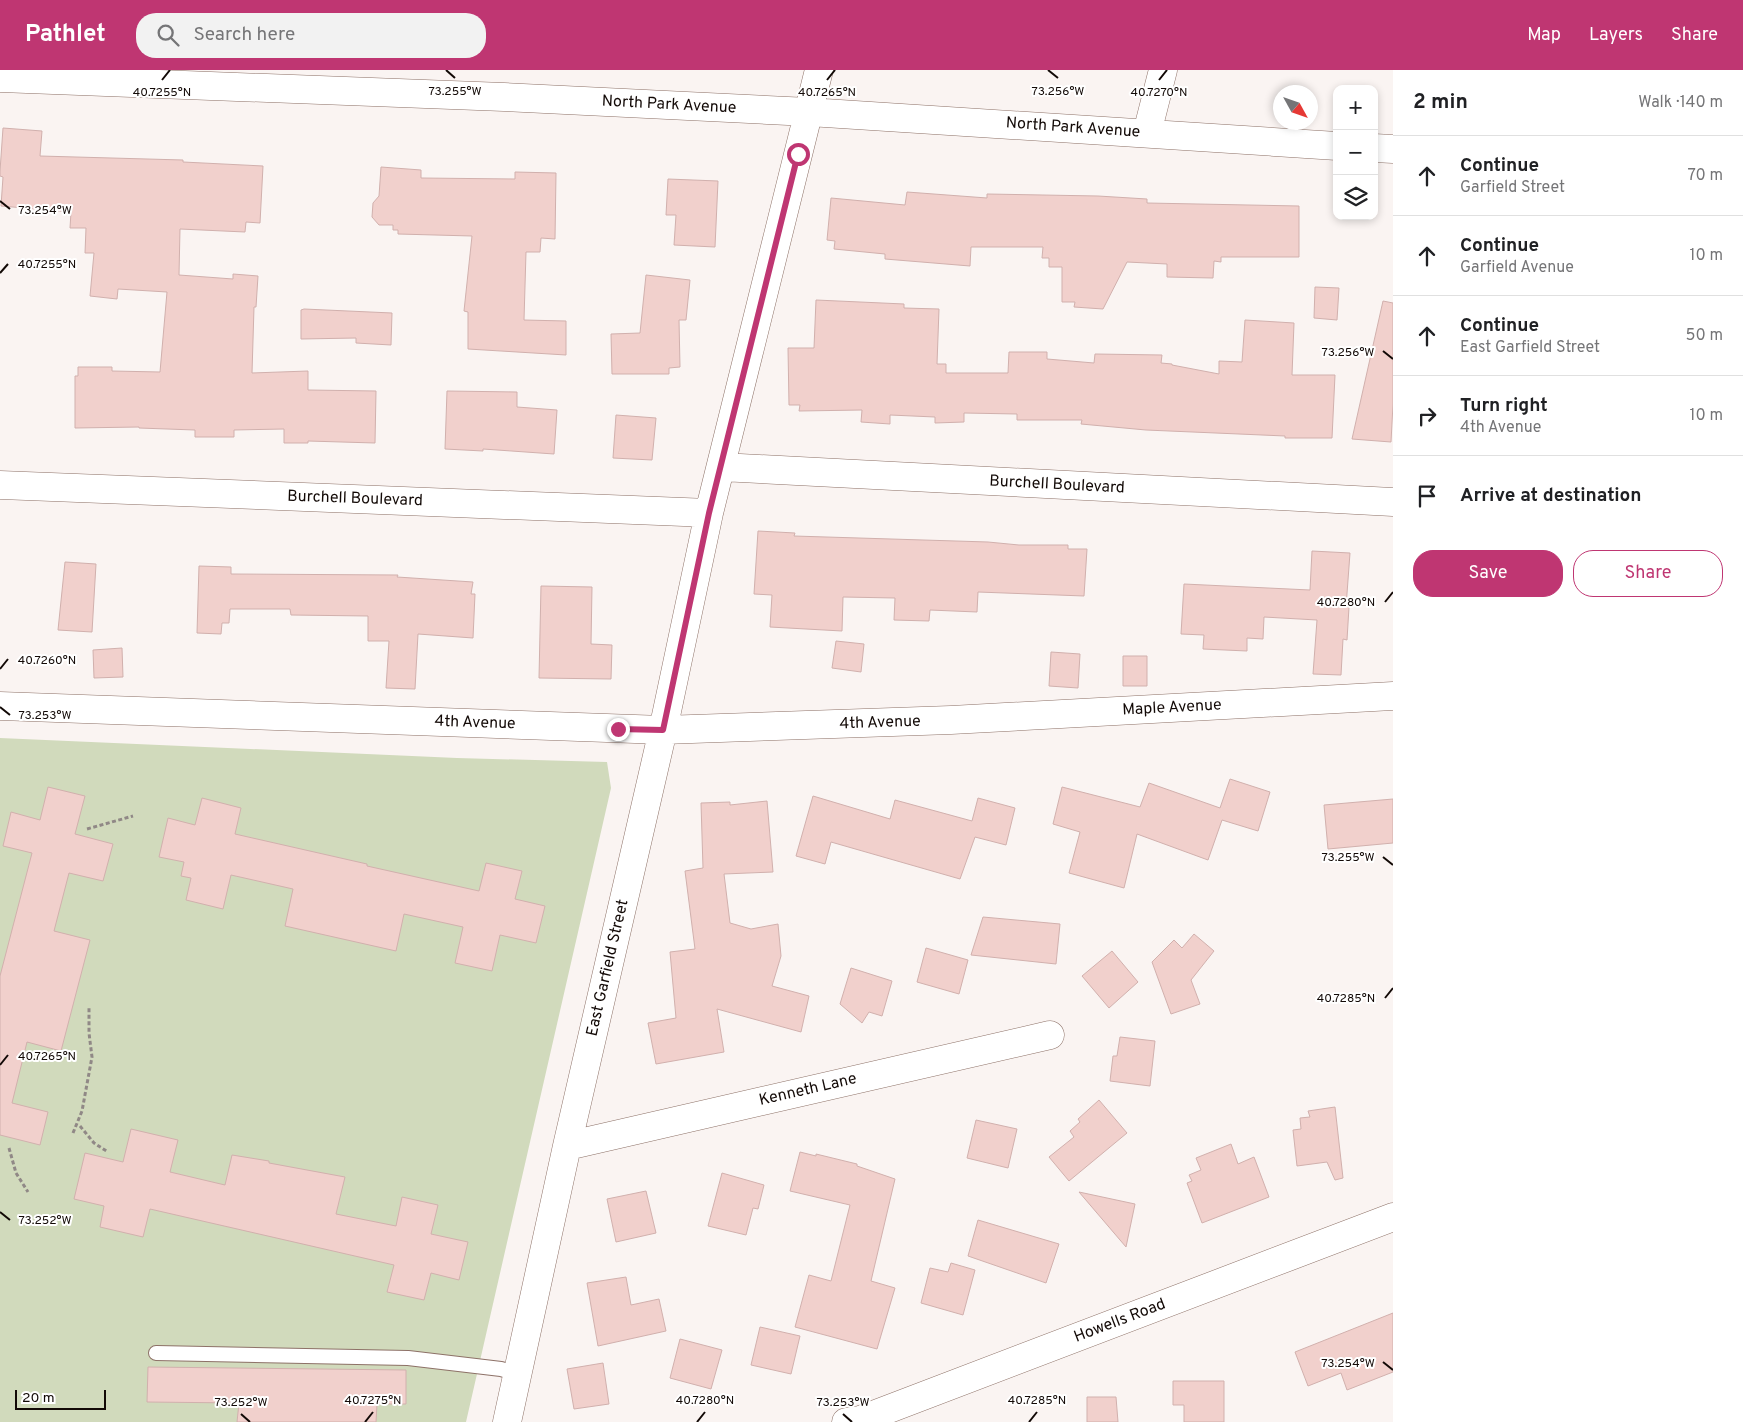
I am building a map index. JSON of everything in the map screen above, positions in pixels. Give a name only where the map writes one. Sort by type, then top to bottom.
[{"type":"street","name":"East Garfield Street","points":[[507,1422],[566,1146],[663,730],[709,513],[819,70]]},
{"type":"street","points":[[1147,133],[1163,70]]},
{"type":"street","name":"North Park Avenue","points":[[0,78],[514,97],[809,112],[1333,146]]},
{"type":"street","points":[[1378,148],[1393,149]]},
{"type":"street","name":"Burchell Boulevard","points":[[720,467],[1393,502]]},
{"type":"street","name":"Burchell Boulevard","points":[[0,485],[709,513]]},
{"type":"street","name":"Maple Avenue","points":[[950,720],[1393,695]]},
{"type":"street","name":"4th Avenue","points":[[0,706],[663,730],[950,720]]},
{"type":"street","name":"Kenneth Lane","points":[[566,1146],[1050,1035]]},
{"type":"street","name":"Howells Road","points":[[846,1422],[860,1420],[1393,1218]]},
{"type":"lane","points":[[156,1353],[408,1358],[501,1369],[518,1374]]},
{"type":"path","points":[[88,829],[133,816]]},
{"type":"path","points":[[73,1133],[82,1111],[92,1057],[89,1033],[89,1008]]},
{"type":"path","points":[[80,1126],[94,1143],[108,1152]]},
{"type":"path","points":[[8,1148],[16,1173],[28,1192]]},
{"type":"green space","points":[[0,738],[457,758],[607,762],[611,788],[466,1422],[0,1422]]},
{"type":"building","points":[[3,128],[42,131],[40,156],[183,160],[183,162],[263,166],[260,223],[246,222],[245,232],[180,229],[179,275],[233,279],[233,274],[258,276],[256,307],[254,307],[252,373],[308,371],[308,390],[376,391],[375,443],[308,441],[308,443],[284,443],[284,429],[234,430],[234,437],[195,437],[195,430],[139,427],[75,428],[75,376],[78,376],[78,367],[112,367],[112,371],[160,372],[167,292],[118,289],[117,299],[90,296],[94,253],[85,253],[86,228],[70,228],[71,212],[1,206],[3,177],[0,176],[0,171]]},
{"type":"building","points":[[381,167],[421,170],[421,178],[515,179],[515,172],[556,173],[555,239],[541,238],[540,252],[526,252],[524,320],[566,321],[566,355],[468,349],[468,312],[464,311],[472,236],[398,234],[398,230],[393,230],[393,225],[379,225],[372,217],[373,203],[379,196]]},
{"type":"building","points":[[668,179],[718,181],[715,247],[674,245],[676,215],[666,215]]},
{"type":"building","points":[[907,192],[987,198],[987,194],[1098,196],[1147,199],[1147,203],[1299,206],[1299,257],[1221,257],[1221,262],[1214,261],[1213,278],[1167,277],[1167,264],[1127,262],[1103,309],[1074,307],[1075,302],[1062,302],[1062,267],[1049,267],[1049,258],[1042,258],[1043,247],[971,247],[970,266],[885,259],[885,254],[834,249],[835,241],[827,240],[831,198],[905,205]]},
{"type":"building","points":[[646,275],[690,280],[686,320],[679,320],[680,367],[669,368],[669,374],[612,374],[611,334],[640,333]]},
{"type":"building","points":[[1315,287],[1339,288],[1337,320],[1314,318]]},
{"type":"building","points":[[816,300],[904,304],[904,308],[939,309],[937,364],[946,364],[946,373],[1008,373],[1009,352],[1047,352],[1047,359],[1094,363],[1095,354],[1162,355],[1161,363],[1219,374],[1219,361],[1242,362],[1245,320],[1294,323],[1292,375],[1335,375],[1332,438],[1285,438],[1285,436],[1146,430],[1081,424],[1082,420],[1017,420],[1017,414],[964,413],[964,422],[935,423],[935,417],[890,415],[890,424],[861,422],[862,410],[799,411],[800,405],[789,405],[788,348],[814,348]]},
{"type":"building","points":[[1383,301],[1393,303],[1391,442],[1352,439]]},
{"type":"building","points":[[301,310],[392,313],[391,345],[356,343],[356,338],[301,339]]},
{"type":"building","points":[[447,391],[517,392],[517,407],[557,410],[554,454],[483,449],[483,451],[445,449]]},
{"type":"building","points":[[616,415],[656,418],[652,460],[613,458]]},
{"type":"building","points":[[758,531],[795,533],[794,536],[988,542],[1019,545],[1068,545],[1068,549],[1087,549],[1084,596],[978,592],[977,612],[930,610],[929,621],[894,620],[895,598],[843,597],[842,631],[770,627],[772,595],[754,594]]},
{"type":"building","points":[[1312,551],[1350,553],[1346,607],[1349,607],[1347,640],[1343,639],[1341,675],[1313,674],[1317,620],[1264,617],[1263,639],[1247,638],[1247,651],[1203,649],[1204,635],[1181,634],[1184,584],[1310,590]]},
{"type":"building","points":[[65,562],[96,564],[92,632],[58,630]]},
{"type":"building","points":[[199,566],[231,567],[231,574],[398,575],[397,577],[473,582],[471,594],[475,594],[473,638],[418,634],[415,689],[386,688],[389,641],[368,641],[368,616],[291,615],[290,609],[230,609],[229,623],[222,623],[221,634],[197,633]]},
{"type":"building","points":[[541,586],[592,587],[591,644],[612,645],[611,679],[539,678]]},
{"type":"building","points":[[836,641],[864,644],[861,672],[832,668]]},
{"type":"building","points":[[122,648],[123,677],[94,678],[93,650]]},
{"type":"building","points":[[1051,652],[1080,654],[1078,688],[1049,686]]},
{"type":"building","points":[[1123,656],[1147,656],[1147,686],[1123,686]]},
{"type":"building","points":[[1230,779],[1270,792],[1258,831],[1222,820],[1208,860],[1137,834],[1124,888],[1069,873],[1080,832],[1053,824],[1062,787],[1140,807],[1149,783],[1220,808]]},
{"type":"building","points":[[48,787],[85,796],[75,834],[113,844],[103,881],[69,873],[54,931],[90,940],[61,1051],[27,1042],[12,1103],[48,1112],[40,1145],[0,1135],[0,976],[32,853],[3,846],[11,812],[40,820]]},
{"type":"building","points":[[813,796],[890,819],[895,800],[972,821],[978,798],[1015,808],[1006,845],[975,837],[960,879],[831,842],[825,864],[796,856]]},
{"type":"building","points":[[202,798],[241,808],[235,834],[367,864],[367,866],[479,891],[486,863],[522,871],[515,899],[545,906],[536,943],[500,935],[492,971],[455,963],[463,927],[404,914],[396,951],[285,926],[293,889],[231,875],[223,909],[186,900],[191,878],[181,876],[184,862],[159,857],[168,818],[195,825]]},
{"type":"building","points":[[1393,799],[1393,843],[1328,849],[1324,805]]},
{"type":"building","points":[[767,801],[773,872],[724,874],[730,923],[751,929],[778,924],[781,956],[772,986],[809,996],[801,1032],[717,1009],[724,1052],[656,1064],[648,1023],[676,1018],[670,952],[695,949],[685,871],[703,868],[701,803],[730,802],[730,805]]},
{"type":"building","points":[[983,917],[1060,924],[1056,964],[971,955]]},
{"type":"building","points":[[1194,934],[1214,951],[1191,980],[1200,1004],[1171,1014],[1152,962],[1174,940],[1182,948]]},
{"type":"building","points":[[926,948],[968,960],[959,994],[917,982]]},
{"type":"building","points":[[1112,951],[1138,982],[1109,1008],[1082,976]]},
{"type":"building","points":[[851,968],[892,981],[882,1016],[869,1012],[862,1023],[840,1004]]},
{"type":"building","points":[[1120,1037],[1155,1041],[1150,1086],[1110,1081],[1113,1056],[1117,1056]]},
{"type":"building","points":[[1099,1100],[1127,1133],[1069,1181],[1049,1157],[1074,1137],[1070,1131],[1080,1122],[1078,1119]]},
{"type":"building","points":[[1335,1107],[1343,1178],[1335,1180],[1327,1162],[1297,1166],[1293,1130],[1301,1129],[1300,1118],[1310,1117],[1308,1111]]},
{"type":"building","points":[[976,1120],[1017,1129],[1008,1168],[967,1158]]},
{"type":"building","points":[[131,1129],[178,1140],[170,1172],[225,1185],[232,1155],[345,1177],[336,1214],[396,1226],[402,1197],[438,1205],[431,1234],[468,1242],[459,1280],[431,1273],[424,1300],[387,1292],[394,1265],[150,1209],[143,1237],[100,1227],[104,1206],[74,1199],[85,1153],[123,1162]]},
{"type":"building","points":[[1231,1144],[1238,1164],[1254,1157],[1269,1197],[1202,1223],[1187,1183],[1192,1181],[1189,1175],[1201,1170],[1196,1158]]},
{"type":"building","points":[[800,1152],[857,1164],[857,1166],[895,1179],[871,1281],[895,1288],[877,1349],[795,1327],[809,1275],[831,1281],[850,1205],[790,1191]]},
{"type":"building","points":[[722,1173],[764,1185],[758,1209],[753,1208],[746,1235],[708,1226]]},
{"type":"building","points":[[646,1191],[656,1233],[616,1242],[607,1199]]},
{"type":"building","points":[[1079,1192],[1135,1204],[1126,1247]]},
{"type":"building","points":[[978,1220],[1059,1244],[1046,1283],[968,1256]]},
{"type":"building","points":[[951,1263],[975,1270],[963,1315],[921,1303],[930,1268],[948,1272]]},
{"type":"building","points":[[626,1277],[631,1305],[659,1299],[666,1331],[598,1346],[587,1283]]},
{"type":"building","points":[[1393,1313],[1393,1372],[1347,1390],[1341,1373],[1308,1386],[1295,1352]]},
{"type":"building","points":[[760,1327],[800,1336],[791,1374],[751,1365]]},
{"type":"building","points":[[680,1339],[722,1350],[711,1389],[670,1378]]},
{"type":"building","points":[[603,1363],[609,1404],[574,1409],[567,1369]]},
{"type":"building","points":[[148,1367],[406,1370],[406,1404],[377,1404],[376,1422],[237,1422],[239,1403],[147,1402]]},
{"type":"building","points":[[1173,1381],[1224,1381],[1224,1422],[1184,1422],[1184,1405],[1173,1405]]},
{"type":"building","points":[[1087,1397],[1116,1397],[1118,1422],[1087,1422]]},
{"type":"route","points":[[618,729],[663,730],[709,513],[798,154]]}]
